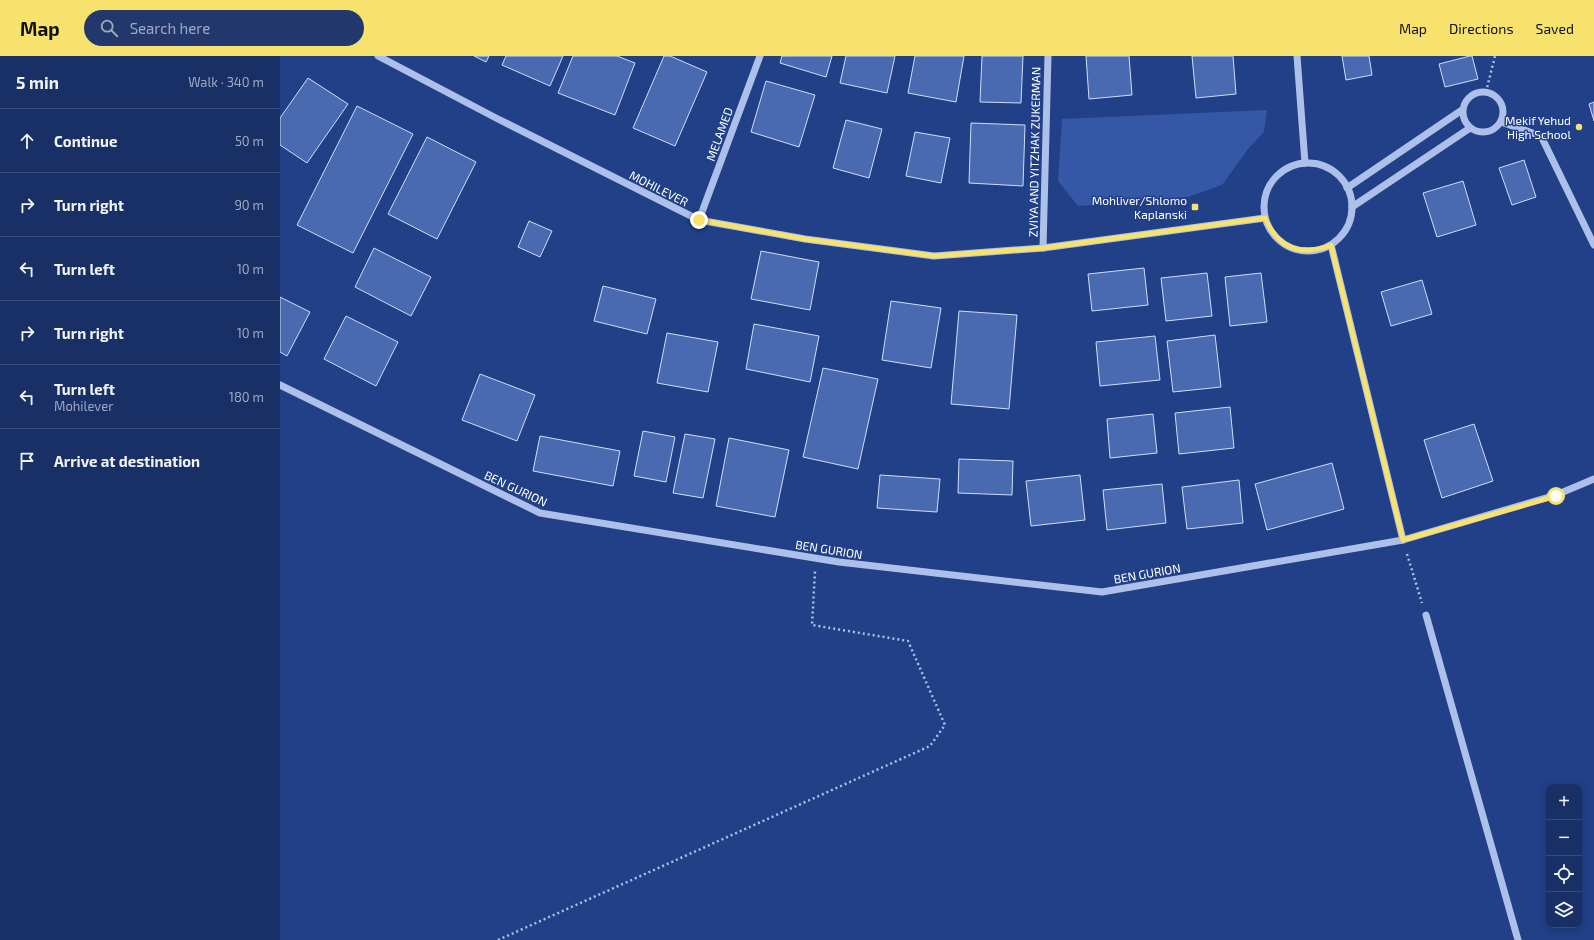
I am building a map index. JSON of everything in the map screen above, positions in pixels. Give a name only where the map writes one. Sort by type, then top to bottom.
[{"type":"street","name":"MOHILEVER","points":[[378,56],[496,118],[699,220],[805,239],[934,256],[1043,248],[1265,218]]},
{"type":"street","name":"MELAMED","points":[[699,220],[760,56]]},
{"type":"street","name":"ZVIYA AND YITZHAK ZUKERMAN","points":[[1043,248],[1048,56]]},
{"type":"street","points":[[1297,56],[1305,163]]},
{"type":"street","points":[[1347,188],[1462,110],[1468,98],[1473,94],[1486,92],[1497,98],[1501,103],[1503,110],[1501,122],[1496,128],[1483,132],[1470,128],[1463,117],[1462,110]]},
{"type":"street","points":[[1501,122],[1541,136],[1592,233],[1594,245]]},
{"type":"street","points":[[1352,207],[1470,128]]},
{"type":"street","points":[[1305,163],[1330,169],[1340,177],[1347,188],[1352,207],[1350,221],[1342,235],[1331,245],[1318,250],[1304,251],[1291,248],[1280,241],[1270,230],[1265,218],[1264,203],[1268,188],[1278,176],[1290,167],[1305,163]]},
{"type":"street","points":[[1331,245],[1403,540]]},
{"type":"street","name":"BEN GURION","points":[[280,385],[540,513],[839,562],[1102,592],[1403,540],[1556,496],[1594,480]]},
{"type":"street","points":[[1426,615],[1518,940]]},
{"type":"path","points":[[1486,92],[1495,56]]},
{"type":"path","points":[[1403,540],[1426,615]]},
{"type":"path","points":[[498,940],[930,746],[945,725],[908,641],[812,625],[816,558]]},
{"type":"shaded area","points":[[1267,110],[1264,132],[1248,149],[1222,185],[1188,197],[1078,206],[1058,181],[1062,119]]},
{"type":"building","points":[[474,56],[489,56],[486,62]]},
{"type":"building","points":[[506,56],[563,56],[550,86],[502,65]]},
{"type":"building","points":[[573,56],[617,56],[635,63],[615,115],[558,93]]},
{"type":"building","points":[[664,56],[670,56],[707,72],[675,146],[633,128]]},
{"type":"building","points":[[782,56],[832,56],[826,77],[780,63]]},
{"type":"building","points":[[846,56],[895,56],[887,93],[840,83]]},
{"type":"building","points":[[915,56],[964,56],[956,102],[908,93]]},
{"type":"building","points":[[982,56],[1023,56],[1021,103],[980,102]]},
{"type":"building","points":[[1086,56],[1129,56],[1132,95],[1089,99]]},
{"type":"building","points":[[1192,56],[1233,56],[1236,94],[1196,98]]},
{"type":"building","points":[[1342,56],[1369,56],[1372,75],[1346,80]]},
{"type":"building","points":[[1472,56],[1478,79],[1445,87],[1439,64]]},
{"type":"building","points":[[308,78],[348,104],[307,163],[280,145],[280,118]]},
{"type":"building","points":[[766,81],[815,95],[799,147],[751,132]]},
{"type":"building","points":[[1594,102],[1594,121],[1589,104]]},
{"type":"building","points":[[357,106],[413,134],[353,253],[297,225]]},
{"type":"building","points":[[846,120],[882,129],[869,178],[833,168]]},
{"type":"building","points":[[971,123],[1025,125],[1023,186],[969,183]]},
{"type":"building","points":[[915,132],[950,138],[941,183],[906,176]]},
{"type":"building","points":[[427,137],[476,162],[437,239],[388,214]]},
{"type":"building","points":[[1524,160],[1536,197],[1512,205],[1499,168]]},
{"type":"building","points":[[1463,181],[1476,225],[1437,237],[1423,193]]},
{"type":"building","points":[[529,221],[552,231],[540,257],[518,247]]},
{"type":"building","points":[[374,248],[431,277],[411,316],[355,287]]},
{"type":"building","points":[[761,251],[819,262],[810,310],[751,299]]},
{"type":"building","points":[[1144,268],[1148,305],[1092,311],[1088,274]]},
{"type":"building","points":[[1207,273],[1212,316],[1166,321],[1161,278]]},
{"type":"building","points":[[1261,273],[1267,322],[1230,326],[1225,277]]},
{"type":"building","points":[[1422,280],[1432,314],[1391,326],[1381,292]]},
{"type":"building","points":[[603,286],[656,299],[647,334],[594,321]]},
{"type":"building","points":[[280,297],[310,312],[287,356],[280,352]]},
{"type":"building","points":[[891,301],[941,308],[931,368],[882,360]]},
{"type":"building","points":[[959,311],[1017,315],[1009,409],[951,404]]},
{"type":"building","points":[[346,316],[398,342],[376,386],[324,359]]},
{"type":"building","points":[[754,324],[819,336],[810,382],[746,369]]},
{"type":"building","points":[[667,333],[718,342],[708,392],[657,383]]},
{"type":"building","points":[[1215,335],[1221,387],[1173,392],[1167,341]]},
{"type":"building","points":[[1155,336],[1160,380],[1100,386],[1096,342]]},
{"type":"building","points":[[823,368],[878,379],[858,469],[803,457]]},
{"type":"building","points":[[480,374],[535,395],[517,441],[462,420]]},
{"type":"building","points":[[1230,407],[1234,448],[1179,454],[1175,413]]},
{"type":"building","points":[[1153,414],[1157,453],[1110,458],[1107,419]]},
{"type":"building","points":[[1474,424],[1493,481],[1442,498],[1424,440]]},
{"type":"building","points":[[643,431],[675,437],[666,482],[634,476]]},
{"type":"building","points":[[685,434],[715,439],[703,498],[673,493]]},
{"type":"building","points":[[540,436],[620,451],[613,486],[533,471]]},
{"type":"building","points":[[729,438],[789,450],[775,517],[716,506]]},
{"type":"building","points":[[959,459],[1013,461],[1012,495],[958,493]]},
{"type":"building","points":[[1332,463],[1344,509],[1267,530],[1255,484]]},
{"type":"building","points":[[880,475],[940,479],[937,512],[877,508]]},
{"type":"building","points":[[1080,475],[1085,520],[1031,526],[1026,481]]},
{"type":"building","points":[[1239,480],[1243,523],[1187,529],[1182,487]]},
{"type":"building","points":[[1162,484],[1166,523],[1107,530],[1103,490]]},
{"type":"place","name":"Mekif Yehud High School","points":[[1579,127]]},
{"type":"place","name":"Mohliver/Shlomo Kaplanski","points":[[1195,207]]},
{"type":"route","points":[[699,220],[805,239],[934,256],[1043,248],[1265,218],[1270,230],[1280,241],[1291,248],[1304,251],[1318,250],[1331,245],[1403,540],[1556,496]]}]
